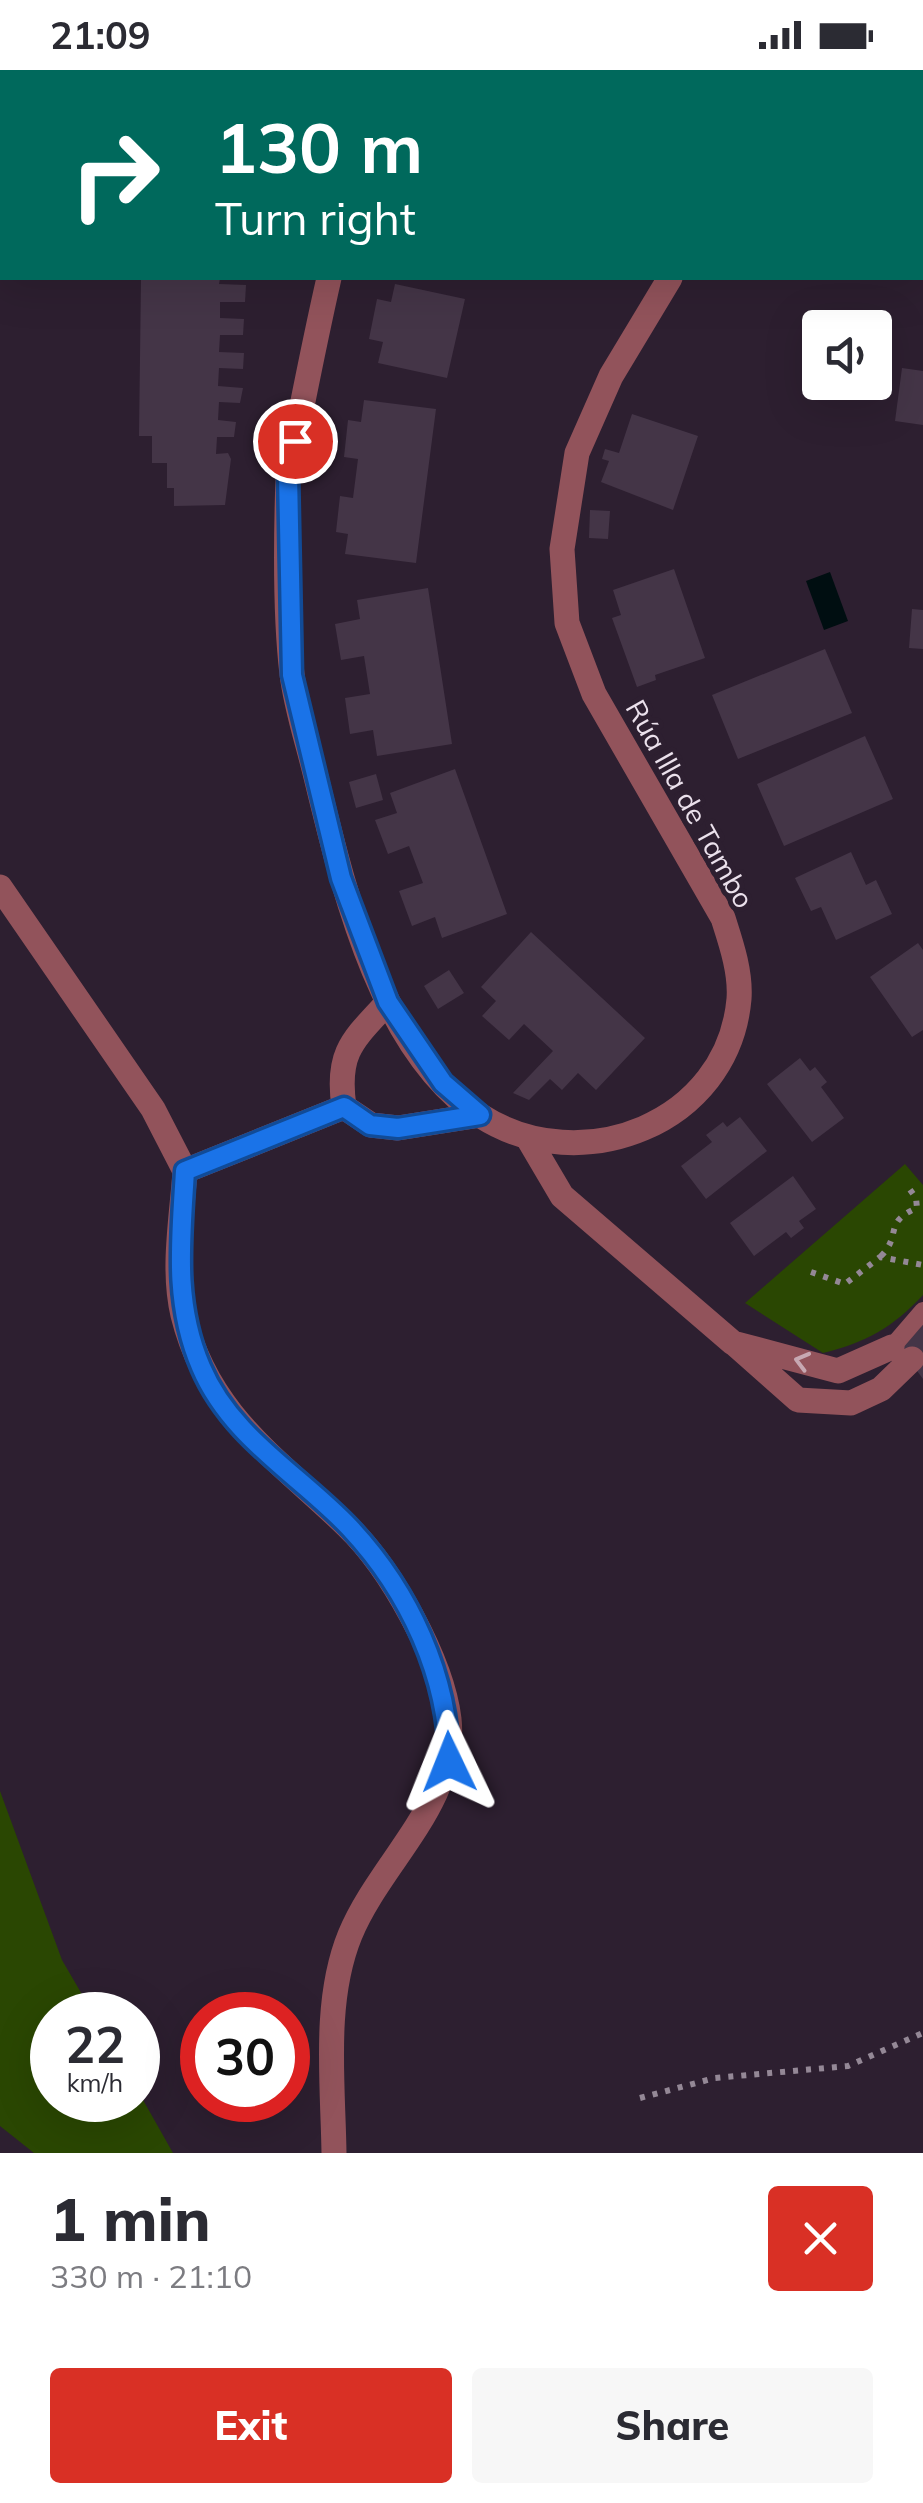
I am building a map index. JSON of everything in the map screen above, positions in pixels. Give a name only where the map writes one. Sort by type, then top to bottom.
[{"type":"street","name":"Rúa Illa de Tambo","points":[[328,280],[288,474],[292,675],[341,878],[388,1002],[443,1083],[480,1115],[529,1140],[600,1142],[642,1132],[671,1114],[703,1086],[728,1047],[739,998],[734,950],[723,918],[594,694],[567,622],[562,549],[576,453],[611,376],[669,280]]},
{"type":"street","points":[[0,887],[153,1110],[185,1171],[179,1263],[182,1312],[202,1370],[242,1432],[350,1528],[384,1574],[438,1673],[449,1718],[449,1762],[427,1810],[383,1871],[349,1937],[332,2021],[334,2153]]},
{"type":"street","points":[[388,1002],[351,1041],[339,1074],[344,1107],[370,1125],[398,1128],[480,1115]]},
{"type":"street","points":[[185,1171],[344,1107]]},
{"type":"street","points":[[529,1140],[562,1196],[798,1400],[851,1403],[882,1389],[902,1353]]},
{"type":"street","points":[[733,1343],[838,1371],[902,1353]]},
{"type":"lane","points":[[902,1353],[923,1312]]},
{"type":"path","points":[[810,1272],[844,1284],[880,1256],[888,1249],[892,1224],[917,1208],[916,1198],[908,1187]]},
{"type":"path","points":[[880,1256],[923,1265]]},
{"type":"path","points":[[640,2098],[715,2078],[848,2066],[923,2033]]},
{"type":"green space","points":[[905,1164],[923,1185],[923,1295],[900,1316],[866,1339],[823,1353],[745,1303]]},
{"type":"green space","points":[[0,1791],[62,1960],[81,1992],[30,1992],[30,2122],[156,2122],[173,2153],[34,2153],[0,2126]]},
{"type":"shaded area","points":[[830,572],[848,621],[824,630],[806,581]]},
{"type":"building","points":[[141,280],[220,280],[219,284],[246,285],[245,302],[220,302],[220,318],[244,319],[243,335],[220,335],[219,352],[244,353],[243,369],[219,368],[218,386],[243,388],[240,403],[219,402],[218,420],[236,422],[234,437],[217,437],[216,454],[228,453],[231,459],[225,505],[174,506],[174,488],[167,488],[167,463],[152,463],[152,436],[139,436]]},
{"type":"building","points":[[395,284],[465,299],[447,378],[378,363],[383,342],[369,339],[377,299],[391,302]]},
{"type":"building","points":[[902,368],[923,371],[923,425],[895,421]]},
{"type":"building","points":[[364,400],[436,409],[416,563],[345,554],[348,534],[336,532],[340,496],[353,498],[358,459],[344,457],[348,420],[361,422]]},
{"type":"building","points":[[632,414],[698,436],[673,510],[601,482],[609,461],[602,459],[605,449],[619,453]]},
{"type":"building","points":[[590,510],[610,511],[608,539],[589,538]]},
{"type":"building","points":[[674,569],[705,658],[655,675],[656,680],[637,687],[612,618],[621,615],[613,590]]},
{"type":"building","points":[[428,588],[452,744],[377,756],[373,730],[350,734],[345,698],[370,694],[364,656],[341,660],[335,624],[360,619],[357,600]]},
{"type":"building","points":[[912,609],[923,610],[923,649],[909,648]]},
{"type":"building","points":[[825,649],[852,713],[738,759],[712,695]]},
{"type":"building","points":[[865,736],[893,799],[784,846],[757,784]]},
{"type":"building","points":[[455,769],[507,914],[442,938],[435,917],[412,926],[399,891],[423,883],[409,846],[388,854],[375,820],[397,813],[390,793]]},
{"type":"building","points":[[376,774],[383,800],[356,808],[349,782]]},
{"type":"building","points":[[851,852],[866,885],[876,880],[892,914],[836,940],[821,907],[811,911],[795,878]]},
{"type":"building","points":[[531,932],[645,1038],[596,1090],[578,1073],[562,1090],[550,1079],[529,1100],[513,1093],[553,1051],[524,1024],[509,1040],[482,1016],[496,1001],[481,987]]},
{"type":"building","points":[[918,943],[923,950],[923,1030],[912,1037],[870,977]]},
{"type":"building","points":[[449,970],[464,993],[438,1009],[424,986]]},
{"type":"building","points":[[800,1058],[810,1071],[815,1067],[827,1082],[821,1087],[844,1118],[812,1142],[767,1084]]},
{"type":"building","points":[[740,1117],[767,1151],[706,1199],[681,1166],[712,1142],[706,1135],[723,1122],[727,1127]]},
{"type":"building","points":[[793,1176],[816,1209],[799,1221],[804,1228],[791,1238],[786,1232],[754,1256],[730,1223]]},
{"type":"building","points":[[923,1317],[923,1379],[901,1349],[921,1327],[917,1323]]},
{"type":"route","points":[[295,441],[288,474],[292,675],[341,878],[388,1002],[443,1083],[480,1115],[398,1128],[370,1125],[344,1107],[185,1171],[179,1263],[182,1312],[202,1370],[242,1432],[350,1528],[414,1624],[438,1673],[449,1718],[449,1762]]}]
